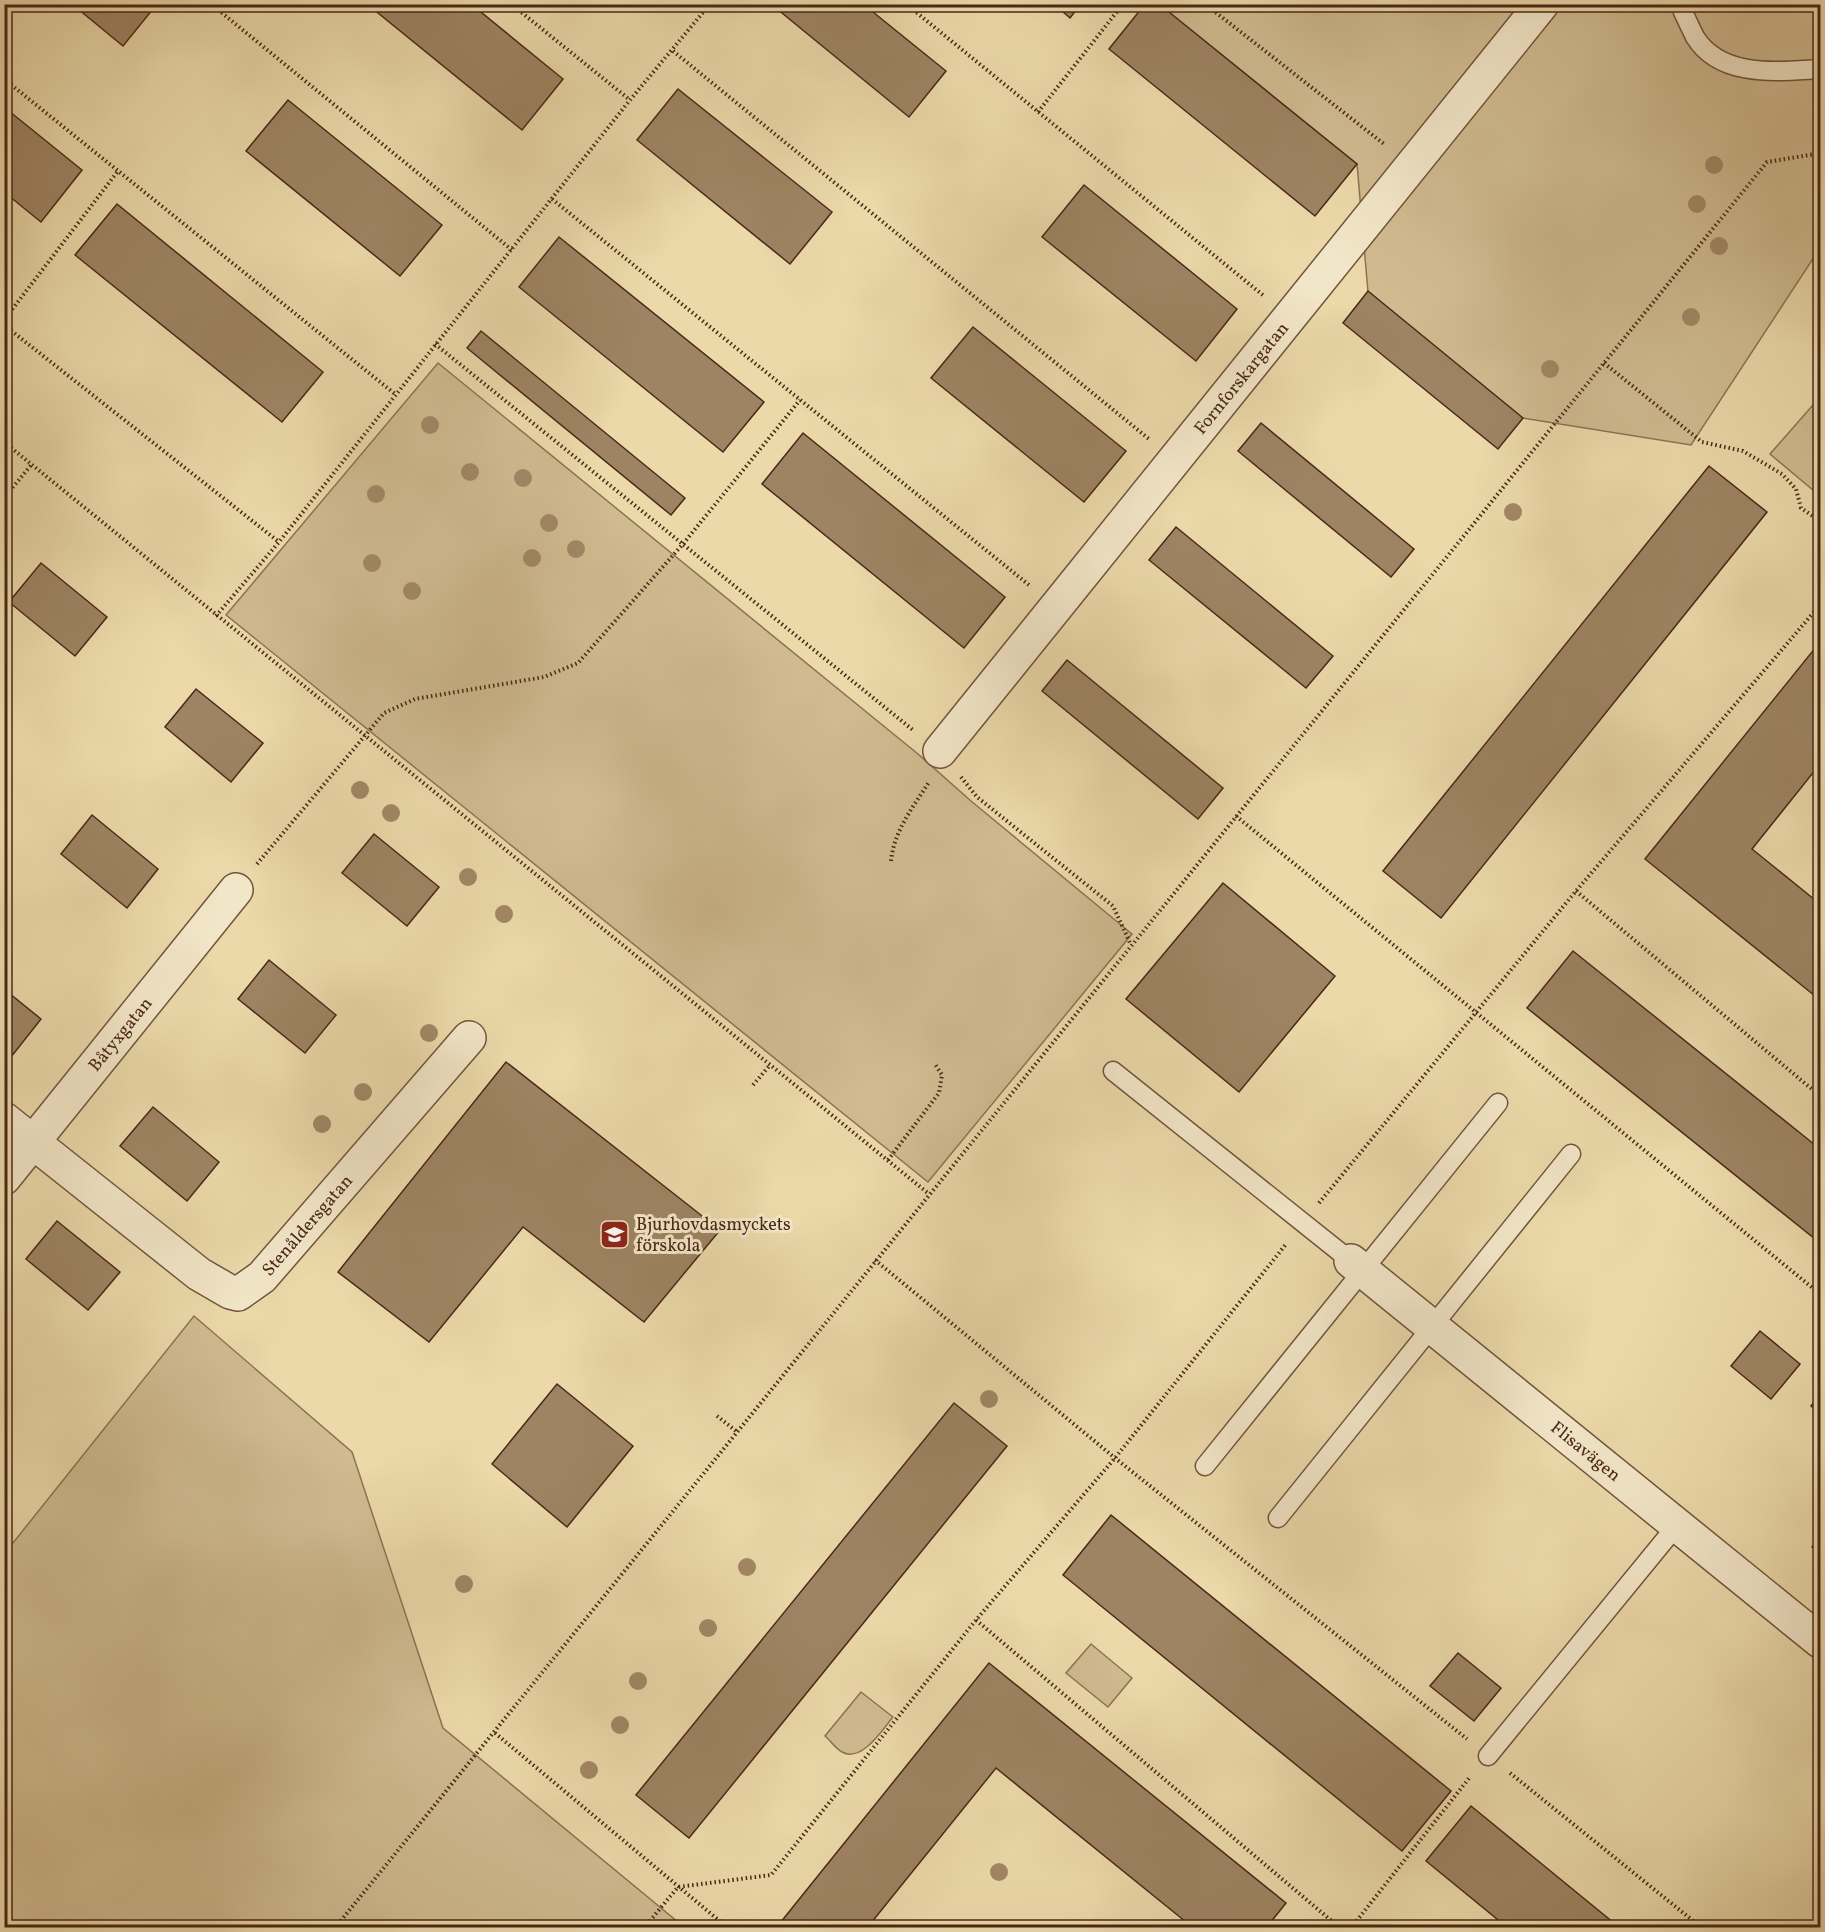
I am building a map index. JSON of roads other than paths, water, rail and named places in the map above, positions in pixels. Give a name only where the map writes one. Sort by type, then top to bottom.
[{"type":"street","name":"Fornforskargatan","points":[[940,751],[1542,4]]},
{"type":"street","name":"Båtyxgatan","points":[[4,1178],[236,890]]},
{"type":"street","name":"Stenåldersgatan","points":[[4,1119],[199,1274],[238,1294],[262,1277],[469,1038]]},
{"type":"street","name":"Flisavägen","points":[[1357,1266],[1821,1641]]},
{"type":"lane","points":[[1685,4],[1683,12],[1696,39],[1721,62],[1749,70],[1821,69]]},
{"type":"lane","points":[[1113,1071],[1357,1266]]},
{"type":"lane","points":[[1205,1466],[1357,1266],[1498,1103]]},
{"type":"lane","points":[[1278,1518],[1571,1154]]},
{"type":"lane","points":[[1488,1755],[1677,1525]]},
{"type":"place","name":"Bjurhovdasmyckets förskola","points":[[615,1234]]}]
